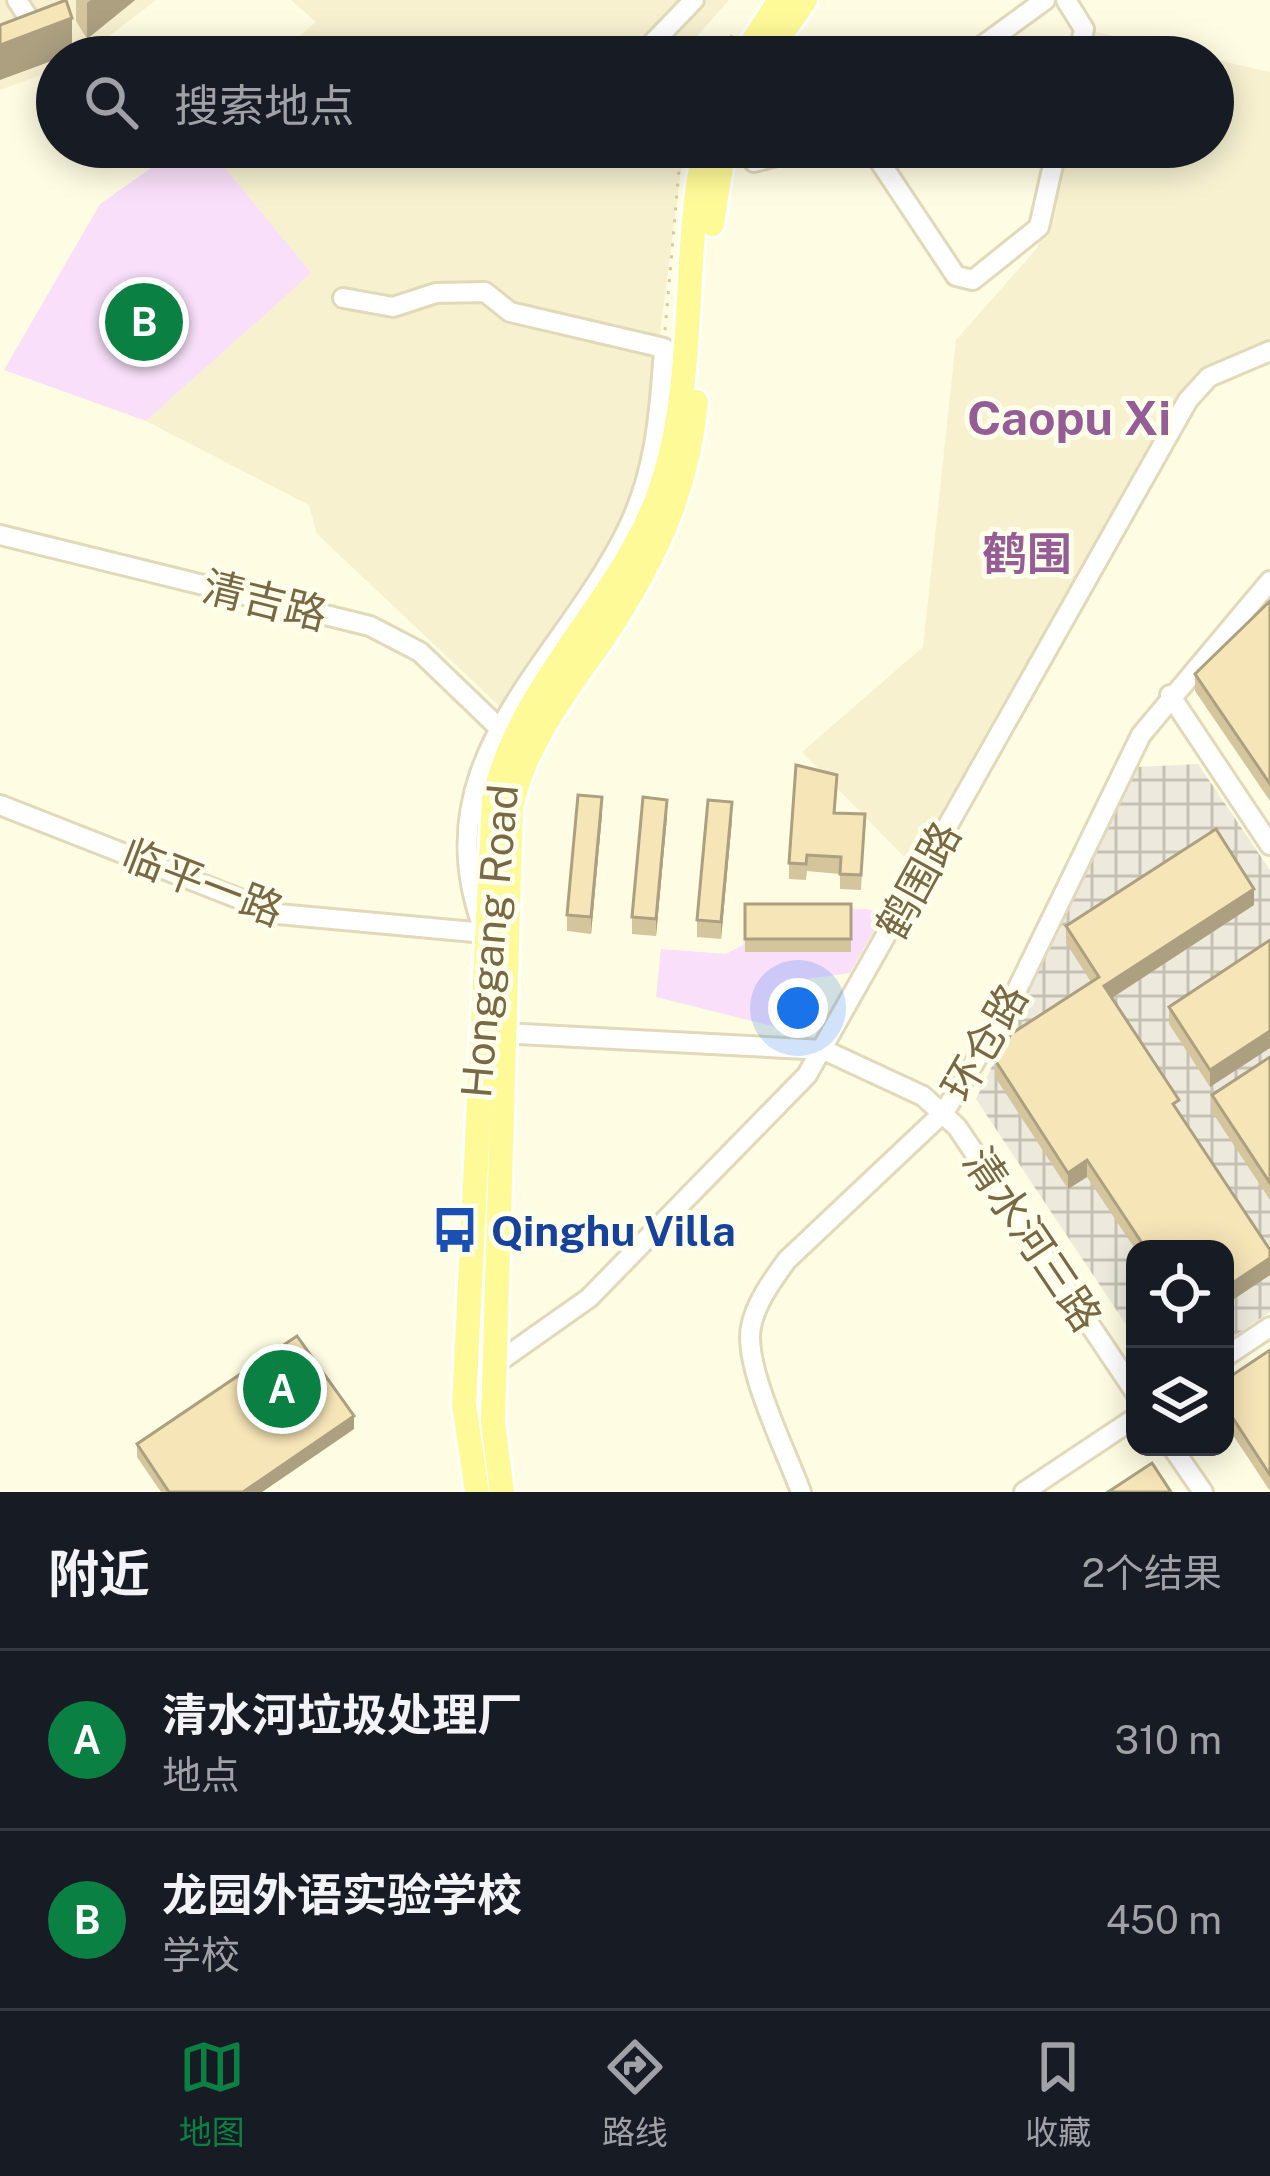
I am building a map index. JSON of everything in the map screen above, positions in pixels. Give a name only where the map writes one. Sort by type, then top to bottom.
[{"type":"main road","points":[[780,36],[806,0]]},
{"type":"main road","points":[[753,36],[768,4]]},
{"type":"main road","name":"Honggang Road","points":[[477,1492],[465,1433],[467,1322],[492,815],[507,752],[530,706],[620,576],[666,475],[680,404],[703,168]]},
{"type":"main road","name":"Honggang Road","points":[[502,1492],[494,1440],[501,1033],[514,793],[532,746],[638,583],[676,499],[693,435],[722,168]]},
{"type":"main road","points":[[467,1322],[484,1312],[497,1327]]},
{"type":"street","points":[[17,0],[23,25],[52,15]]},
{"type":"street","points":[[659,36],[694,0]]},
{"type":"street","points":[[996,36],[1045,0]]},
{"type":"street","points":[[1066,0],[1084,29],[1082,36]]},
{"type":"street","points":[[884,168],[956,276],[973,280],[1039,227],[1052,168]]},
{"type":"street","points":[[343,298],[393,307],[436,293],[485,292],[510,312],[664,348],[658,427],[634,514],[595,585],[498,727],[482,760],[470,821],[471,897],[485,933]]},
{"type":"street","name":"鹤围路","points":[[497,1363],[590,1298],[625,1265],[784,1101],[824,1050],[1188,400],[1209,377],[1270,351]]},
{"type":"street","name":"清吉路","points":[[0,535],[370,626],[420,652],[498,727]]},
{"type":"street","name":"环仓路","points":[[801,1492],[752,1355],[750,1328],[787,1260],[945,1111],[1012,1000],[1141,735],[1270,581]]},
{"type":"street","points":[[1170,695],[1270,845]]},
{"type":"street","name":"临平一路","points":[[0,805],[278,914],[485,933]]},
{"type":"street","name":"清水河三路","points":[[501,1033],[824,1050],[945,1111],[1126,1379]]},
{"type":"street","points":[[1234,1351],[1270,1327]]},
{"type":"street","points":[[1024,1492],[1126,1424]]},
{"type":"street","points":[[1178,1456],[1203,1492]]},
{"type":"path","points":[[664,348],[679,168]]},
{"type":"shaded area","points":[[0,0],[156,0],[109,36],[36,36],[36,77],[0,90]]},
{"type":"shaded area","points":[[291,0],[729,0],[698,36],[299,36],[316,22]]},
{"type":"shaded area","points":[[1084,29],[1114,36],[1082,36]]},
{"type":"shaded area","points":[[1234,64],[1270,72],[1270,348],[1215,369],[929,865],[910,863],[802,752],[923,647],[956,340],[1038,247],[1055,168],[1234,168]]},
{"type":"shaded area","points":[[151,168],[225,168],[311,273],[146,421],[4,370],[100,204]]},
{"type":"shaded area","points":[[225,168],[681,168],[645,450],[630,504],[594,578],[509,715],[317,534],[309,505],[146,421],[310,273]]},
{"type":"shaded area","points":[[1198,764],[1270,870],[1270,1312],[1234,1336],[1234,1240],[1126,1240],[1126,1324],[976,1099],[1138,767]]},
{"type":"shaded area","points":[[866,909],[884,913],[850,973],[800,980],[788,1030],[656,997],[661,949],[726,954],[743,945],[747,911]]},
{"type":"building","points":[[66,0],[72,18],[0,45],[0,25]]},
{"type":"building","points":[[1270,601],[1270,784],[1195,674]]},
{"type":"building","points":[[796,765],[837,775],[834,813],[865,814],[861,875],[840,874],[841,857],[807,855],[806,864],[789,863]]},
{"type":"building","points":[[578,795],[602,797],[591,917],[567,915]]},
{"type":"building","points":[[643,797],[667,800],[656,919],[632,917]]},
{"type":"building","points":[[708,800],[732,802],[721,922],[697,920]]},
{"type":"building","points":[[1216,829],[1254,889],[1104,986],[1179,1100],[1173,1104],[1270,1250],[1270,1258],[1234,1282],[1234,1240],[1140,1240],[1087,1160],[1068,1173],[995,1060],[1011,1034],[1099,977],[1066,926]]},
{"type":"building","points":[[745,904],[851,904],[851,939],[745,939]]},
{"type":"building","points":[[1270,940],[1270,1031],[1210,1070],[1169,1007]]},
{"type":"building","points":[[1270,1057],[1270,1183],[1212,1095]]},
{"type":"building","points":[[297,1336],[354,1416],[243,1492],[169,1492],[137,1444]]},
{"type":"building","points":[[1270,1350],[1270,1475],[1234,1420],[1234,1374]]},
{"type":"building","points":[[1152,1463],[1171,1492],[1108,1492]]},
{"type":"place","name":"龙园外语实验学校","points":[[144,322]]},
{"type":"place","name":"Qinghu Villa","points":[[455,1230]]},
{"type":"place","name":"清水河垃圾处理厂","points":[[282,1389]]},
{"type":"district","name":"Caopu Xi","points":[[1069,417]]},
{"type":"district","name":"鹤围","points":[[1027,553]]}]
